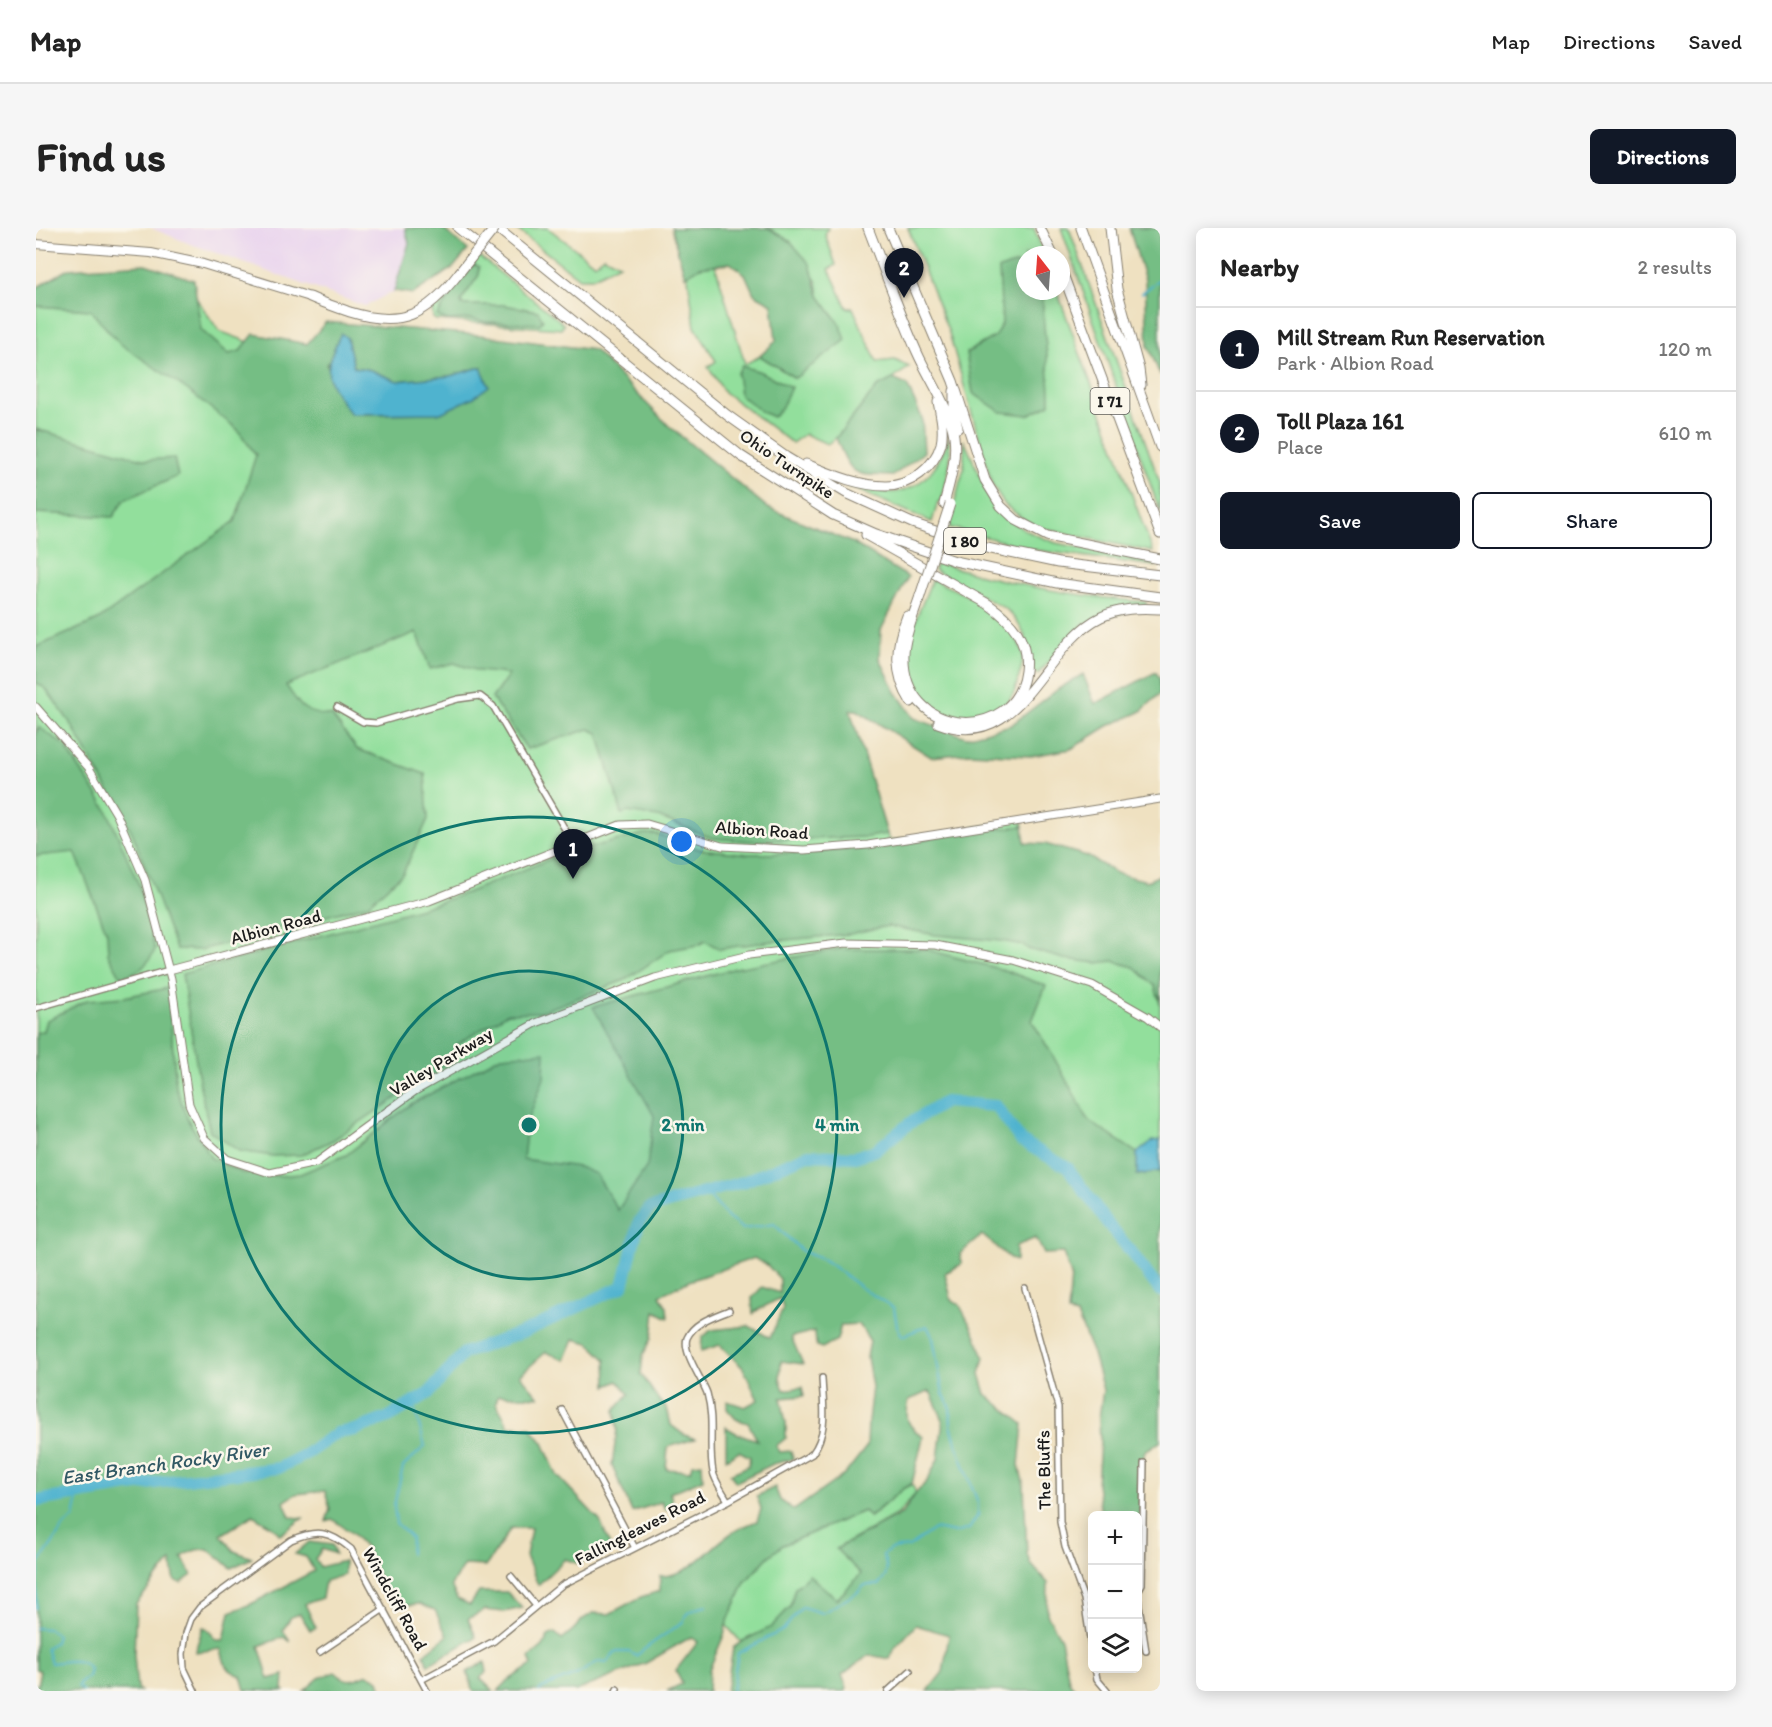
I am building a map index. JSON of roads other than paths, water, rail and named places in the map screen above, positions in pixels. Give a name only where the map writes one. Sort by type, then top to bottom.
[{"type":"highway","name":"Ohio Turnpike","points":[[458,228],[741,456],[833,515],[876,534],[955,561],[1057,583],[1160,597]]},
{"type":"highway","points":[[310,297],[367,317],[390,320],[404,318],[422,310],[437,298],[490,228]]},
{"type":"highway","name":"Ohio Turnpike","points":[[496,228],[727,415],[786,457],[846,494],[912,523],[982,548],[1058,563],[1160,575]]},
{"type":"highway","points":[[457,272],[496,228]]},
{"type":"highway","points":[[868,228],[917,352],[948,415],[954,438],[954,462],[947,504]]},
{"type":"highway","points":[[888,228],[953,381],[985,480],[1001,506],[1016,520],[1047,536],[1160,559]]},
{"type":"highway","points":[[1040,228],[1049,246]]},
{"type":"highway","points":[[1046,228],[1051,246]]},
{"type":"highway","name":"I 71","points":[[1081,228],[1160,447]]},
{"type":"highway","points":[[1110,228],[1117,289],[1139,369],[1143,402]]},
{"type":"highway","name":"I 71","points":[[1070,293],[1160,534]]},
{"type":"highway","points":[[833,515],[850,527],[988,604],[1016,627],[1023,645],[1026,665],[1015,699],[992,717],[978,722],[954,722],[924,709],[915,698],[906,678],[904,652],[910,626],[918,595],[947,504],[959,467],[960,439],[954,411],[953,381]]},
{"type":"highway","points":[[786,457],[839,477],[870,484],[887,486],[905,483],[928,467],[940,444],[941,418],[936,391]]},
{"type":"highway","points":[[918,595],[903,625],[897,656],[898,673],[903,689],[912,704],[930,719],[950,727],[964,729],[991,724],[1015,708],[1069,643],[1099,618],[1127,609],[1160,609]]},
{"type":"main road","points":[[36,244],[151,253],[203,264],[310,297]]},
{"type":"street","points":[[337,707],[363,722],[376,723],[458,699],[480,696],[493,706],[573,843]]},
{"type":"street","name":"Valley Parkway","points":[[36,707],[88,768],[117,815],[145,880],[177,1009],[189,1104],[204,1138],[228,1159],[270,1173],[316,1163],[415,1091],[537,1023],[655,978],[749,955],[846,944],[935,945],[1013,960],[1092,985],[1148,1017],[1160,1027]]},
{"type":"street","name":"Albion Road","points":[[169,970],[429,901],[620,825],[647,824],[722,846],[804,849],[868,845],[1160,799]]},
{"type":"street","points":[[36,1008],[169,970]]},
{"type":"street","name":"The Bluffs","points":[[1025,1288],[1058,1407],[1060,1522],[1065,1548],[1084,1599],[1088,1626]]},
{"type":"street","points":[[728,1501],[713,1473],[712,1413],[706,1391],[687,1350],[686,1339],[701,1323],[729,1310]]},
{"type":"street","name":"Fallingleaves Road","points":[[421,1680],[494,1641],[562,1585],[728,1501],[812,1454],[823,1432],[822,1378]]},
{"type":"street","points":[[562,1410],[635,1548]]},
{"type":"street","points":[[1142,1584],[1144,1463]]},
{"type":"street","name":"Windcliff Road","points":[[195,1691],[184,1668],[183,1654],[186,1633],[200,1606],[291,1540],[306,1533],[321,1532],[338,1538],[351,1549],[427,1691]]},
{"type":"street","points":[[511,1576],[536,1606]]},
{"type":"street","points":[[1084,1599],[1088,1598]]},
{"type":"street","points":[[320,1652],[384,1609]]},
{"type":"street","points":[[1140,1619],[1146,1651]]},
{"type":"street","points":[[888,1691],[910,1671]]},
{"type":"street","points":[[1096,1673],[1107,1691]]},
{"type":"water","points":[[341,333],[347,338],[354,367],[371,370],[397,381],[450,376],[481,367],[489,386],[474,397],[441,413],[351,414],[331,384],[329,376],[330,358]]},
{"type":"water","points":[[1160,1140],[1160,1171],[1137,1175],[1137,1153],[1152,1141]]},
{"type":"waterway","points":[[1142,293],[1160,279]]},
{"type":"waterway","name":"East Branch Rocky River","points":[[36,1501],[129,1486],[279,1468],[306,1454],[337,1433],[355,1430],[389,1417],[429,1393],[464,1353],[524,1332],[623,1286],[639,1222],[650,1208],[743,1182],[808,1155],[855,1157],[876,1150],[910,1123],[945,1102],[996,1106],[1021,1141],[1068,1168],[1160,1291]]},
{"type":"waterway","points":[[706,1192],[728,1218],[743,1229],[774,1224],[802,1251],[826,1261],[863,1289],[894,1308],[897,1326],[902,1336],[927,1326],[933,1338],[943,1394],[950,1406],[951,1425],[957,1446],[978,1503],[978,1515],[969,1529],[955,1533],[934,1529],[909,1547],[891,1549],[883,1555],[886,1571],[878,1585],[865,1585],[857,1593],[822,1613],[802,1607],[783,1630],[738,1653],[732,1691]]},
{"type":"waterway","points":[[410,1554],[411,1538],[396,1523],[394,1506],[403,1467],[425,1446],[413,1403]]},
{"type":"waterway","points":[[36,1561],[39,1563],[65,1525],[74,1518],[77,1494]]},
{"type":"waterway","points":[[36,1608],[39,1563]]},
{"type":"waterway","points":[[539,1691],[578,1674],[599,1661],[607,1662],[616,1652],[629,1652],[636,1656],[683,1621],[690,1612],[707,1606]]},
{"type":"waterway","points":[[36,1628],[49,1629],[57,1635],[55,1642],[46,1648],[51,1663],[77,1661],[90,1669],[88,1677],[80,1682],[78,1687],[83,1691]]},
{"type":"place","name":"Toll Plaza 161","points":[[904,298]]},
{"type":"place","name":"Mill Stream Run Reservation","points":[[573,879]]}]
